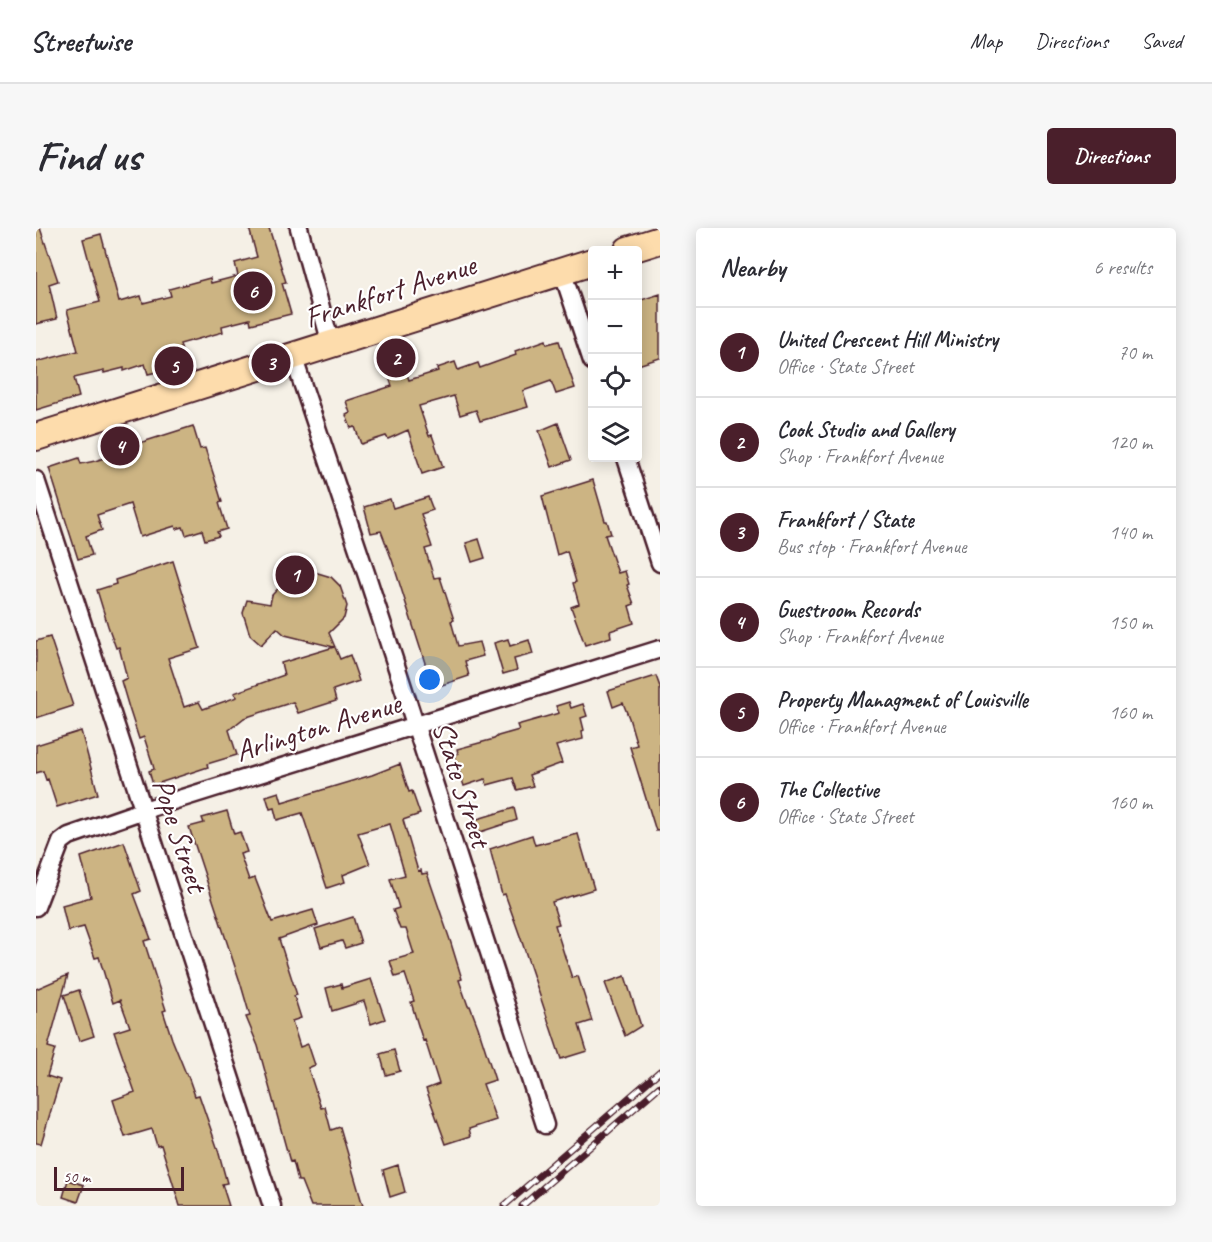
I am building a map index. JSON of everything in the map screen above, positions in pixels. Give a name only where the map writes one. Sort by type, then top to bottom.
[{"type":"main road","points":[[641,246],[660,240]]},
{"type":"main road","name":"Frankfort Avenue","points":[[36,437],[588,263]]},
{"type":"street","points":[[299,228],[331,344]]},
{"type":"street","points":[[562,271],[590,354]]},
{"type":"street","name":"State Street","points":[[293,356],[545,1125]]},
{"type":"street","points":[[627,462],[660,563]]},
{"type":"street","name":"Pope Street","points":[[36,480],[272,1206]]},
{"type":"street","name":"Arlington Avenue","points":[[36,907],[61,842],[69,836],[144,810],[660,649]]},
{"type":"building","points":[[36,228],[40,228],[58,281],[49,284],[57,319],[36,324]]},
{"type":"building","points":[[249,228],[269,228],[286,282],[282,283],[291,314],[251,324],[250,319],[222,326],[223,332],[180,344],[185,363],[161,371],[148,374],[145,364],[124,371],[124,368],[74,378],[79,397],[36,410],[36,362],[78,351],[67,310],[100,302],[83,239],[101,234],[119,302],[141,296],[143,303],[171,296],[169,289],[210,278],[211,283],[238,276],[235,263],[257,257]]},
{"type":"building","points":[[660,294],[660,358],[642,364],[642,300]]},
{"type":"building","points":[[546,340],[547,344],[559,341],[575,388],[556,394],[551,381],[523,391],[528,407],[480,421],[476,410],[460,415],[454,396],[419,406],[443,467],[422,474],[408,430],[388,439],[386,436],[361,444],[355,427],[351,428],[346,415],[350,413],[346,401],[392,386],[384,362],[401,357],[409,380],[438,371],[437,368],[455,362],[458,370],[478,363],[480,368],[516,355],[515,351]]},
{"type":"building","points":[[558,423],[571,460],[552,467],[539,431]]},
{"type":"building","points":[[193,426],[200,449],[205,448],[222,502],[219,503],[227,529],[217,532],[219,536],[205,540],[202,530],[186,535],[183,527],[176,529],[175,526],[140,537],[130,504],[97,515],[102,530],[86,536],[92,555],[78,559],[49,468],[79,458],[81,464],[95,461],[113,455],[111,449],[127,444],[127,447]]},
{"type":"building","points":[[593,480],[611,534],[605,535],[618,573],[625,571],[629,584],[627,585],[634,604],[629,606],[634,623],[610,631],[611,637],[585,645],[571,607],[579,604],[573,583],[576,582],[567,551],[557,555],[542,496]]},
{"type":"building","points":[[428,497],[433,510],[421,514],[432,547],[425,549],[434,578],[440,577],[454,620],[451,621],[458,646],[479,642],[483,656],[465,661],[469,676],[433,688],[381,531],[371,533],[364,507],[390,499],[393,508]]},
{"type":"building","points":[[479,539],[485,558],[472,562],[466,543]]},
{"type":"building","points":[[173,561],[200,648],[168,658],[184,707],[199,702],[203,709],[237,697],[234,693],[284,675],[281,663],[334,647],[285,635],[277,628],[261,645],[250,635],[243,613],[247,600],[270,604],[272,595],[290,576],[308,570],[331,577],[340,586],[347,606],[344,618],[329,633],[340,659],[350,655],[359,681],[333,690],[336,701],[298,713],[293,702],[244,718],[229,730],[237,755],[153,785],[149,771],[154,769],[153,765],[144,737],[139,739],[129,708],[121,681],[127,678],[119,647],[116,648],[97,590],[116,584],[115,580]]},
{"type":"building","points":[[50,637],[73,706],[36,718],[36,641]]},
{"type":"building","points":[[508,639],[510,646],[529,640],[533,654],[514,659],[517,670],[503,674],[494,643]]},
{"type":"building","points":[[656,676],[660,687],[660,830],[656,831],[630,747],[637,745],[629,718],[623,703],[613,707],[608,691]]},
{"type":"building","points":[[569,702],[571,708],[583,704],[587,716],[581,718],[584,730],[582,731],[583,739],[556,746],[562,763],[529,775],[533,786],[517,790],[513,778],[487,785],[485,779],[464,786],[454,755],[458,753],[457,749],[519,730],[517,725],[559,713],[556,706]]},
{"type":"building","points":[[81,731],[98,794],[57,807],[48,779],[46,780],[43,771],[36,773],[36,745]]},
{"type":"building","points":[[400,764],[409,792],[412,791],[420,814],[403,820],[418,871],[421,870],[422,874],[427,873],[462,979],[459,980],[478,1027],[495,1080],[483,1084],[496,1120],[469,1129],[471,1136],[446,1144],[426,1089],[439,1084],[417,1022],[411,1002],[414,1001],[405,974],[395,977],[390,961],[414,954],[406,929],[400,929],[393,910],[399,908],[390,879],[405,875],[390,824],[358,833],[370,864],[343,875],[345,882],[327,888],[302,813],[277,820],[274,808],[270,809],[266,796],[279,792],[282,802],[372,775]]},
{"type":"building","points":[[514,808],[517,820],[477,833],[474,820]]},
{"type":"building","points":[[227,811],[234,834],[240,832],[247,852],[240,854],[249,880],[255,878],[272,922],[313,910],[318,925],[279,939],[297,995],[294,996],[301,1018],[292,1021],[300,1047],[308,1044],[315,1065],[308,1068],[321,1108],[325,1107],[331,1130],[340,1127],[363,1206],[311,1206],[301,1181],[298,1181],[293,1161],[290,1162],[258,1046],[246,1017],[250,1016],[241,985],[189,827],[204,823],[202,818]]},
{"type":"building","points":[[578,834],[594,889],[552,902],[559,924],[555,925],[572,978],[578,976],[592,1021],[579,1025],[587,1051],[561,1059],[505,894],[502,895],[490,849],[532,835],[535,845]]},
{"type":"building","points":[[124,842],[141,891],[134,894],[151,939],[144,941],[166,1010],[163,1011],[195,1096],[199,1095],[218,1150],[227,1183],[222,1184],[229,1206],[180,1206],[161,1145],[157,1146],[152,1129],[125,1137],[113,1100],[135,1092],[114,1032],[130,1027],[120,1000],[113,1003],[99,957],[95,958],[84,927],[68,931],[62,905],[91,897],[81,857]]},
{"type":"building","points":[[353,917],[361,943],[345,948],[342,941],[321,947],[315,929]]},
{"type":"building","points":[[68,975],[48,1047],[55,1049],[47,1076],[60,1080],[41,1144],[36,1143],[36,989]]},
{"type":"building","points":[[625,976],[641,1026],[625,1036],[605,983]]},
{"type":"building","points":[[371,979],[385,1019],[371,1024],[364,1001],[332,1011],[326,988],[341,984],[342,988]]},
{"type":"building","points":[[79,990],[94,1036],[79,1041],[64,995]]},
{"type":"building","points":[[394,1050],[400,1071],[386,1075],[380,1054]]},
{"type":"building","points":[[398,1165],[405,1192],[390,1197],[383,1170]]},
{"type":"building","points":[[68,1180],[84,1185],[78,1202],[63,1197]]},
{"type":"railway","points":[[504,1206],[660,1071]]},
{"type":"railway","points":[[522,1206],[660,1086]]},
{"type":"place","name":"The Collective","points":[[253,291]]},
{"type":"place","name":"Cook Studio and Gallery","points":[[396,358]]},
{"type":"place","name":"Frankfort / State","points":[[271,363]]},
{"type":"place","name":"Property Managment of Louisville","points":[[174,366]]},
{"type":"place","name":"Guestroom Records","points":[[120,446]]},
{"type":"place","name":"United Crescent Hill Ministry","points":[[295,575]]}]
